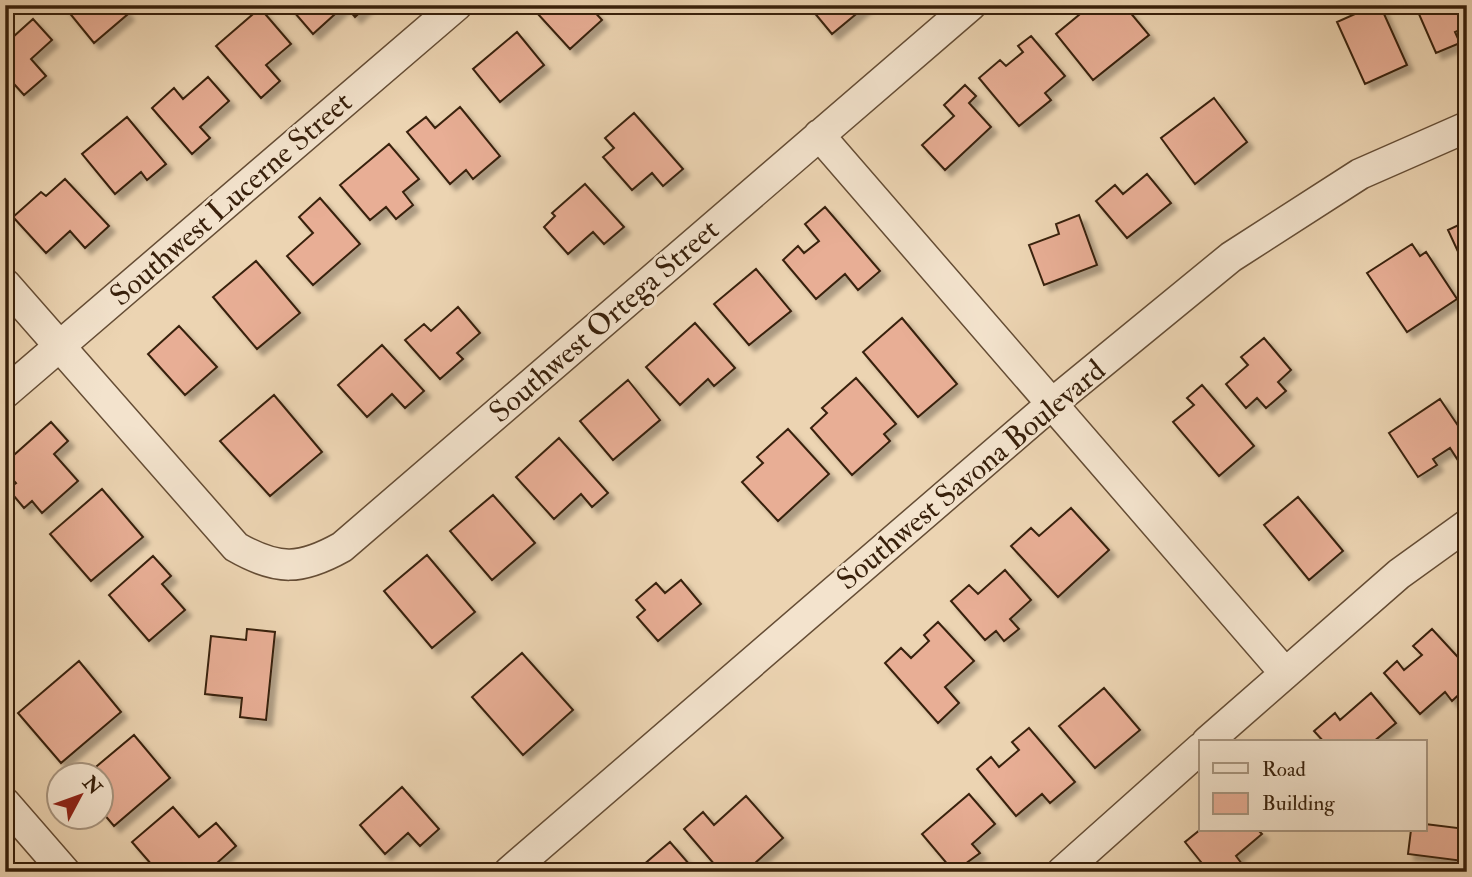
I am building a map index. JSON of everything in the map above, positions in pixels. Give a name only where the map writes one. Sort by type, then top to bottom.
[{"type":"street","name":"Southwest Lucerne Street","points":[[5,393],[457,5]]},
{"type":"street","name":"Southwest Ortega Street","points":[[5,284],[218,530],[236,547],[272,564],[306,564],[342,547],[971,5]]},
{"type":"street","name":"Southwest Savona Boulevard","points":[[509,872],[1054,402],[1231,257],[1360,174],[1467,127]]},
{"type":"street","points":[[819,135],[1054,402],[1285,673]]},
{"type":"street","points":[[1209,740],[1399,574],[1467,525]]},
{"type":"street","points":[[1062,872],[1199,750]]},
{"type":"street","points":[[10,819],[65,872]]},
{"type":"building","points":[[63,5],[121,5],[128,14],[94,43]]},
{"type":"building","points":[[288,5],[345,5],[313,34]]},
{"type":"building","points":[[345,5],[368,5],[355,17]]},
{"type":"building","points":[[545,5],[592,5],[590,7],[602,20],[570,49],[537,13]]},
{"type":"building","points":[[808,5],[867,5],[832,34]]},
{"type":"building","points":[[1091,5],[1124,5],[1149,35],[1093,80],[1056,34]]},
{"type":"building","points":[[1380,5],[1407,65],[1365,84],[1337,22]]},
{"type":"building","points":[[1415,5],[1467,5],[1467,27],[1455,32],[1460,43],[1436,53]]},
{"type":"building","points":[[260,8],[291,44],[266,65],[280,81],[261,98],[216,46]]},
{"type":"building","points":[[33,19],[52,40],[31,59],[46,76],[24,95],[5,74],[5,33],[13,37]]},
{"type":"building","points":[[517,32],[544,65],[500,102],[473,69]]},
{"type":"building","points":[[1031,36],[1065,76],[1045,93],[1051,100],[1019,126],[979,78],[1000,60],[1006,66],[1023,52],[1018,46]]},
{"type":"building","points":[[208,77],[229,101],[200,127],[210,138],[192,154],[152,108],[174,88],[183,99]]},
{"type":"building","points":[[965,85],[976,96],[969,103],[991,127],[945,170],[922,145],[954,116],[944,105]]},
{"type":"building","points":[[1214,98],[1247,142],[1195,184],[1161,138]]},
{"type":"building","points":[[460,107],[500,156],[473,179],[466,170],[450,184],[407,132],[426,117],[435,128]]},
{"type":"building","points":[[634,113],[683,169],[663,186],[652,173],[632,190],[603,157],[614,148],[605,138]]},
{"type":"building","points":[[127,117],[166,164],[147,180],[141,172],[115,194],[82,154]]},
{"type":"building","points":[[389,144],[419,179],[403,192],[413,205],[396,219],[386,207],[370,220],[340,185]]},
{"type":"building","points":[[1147,174],[1171,203],[1127,238],[1096,201],[1115,185],[1123,194]]},
{"type":"building","points":[[65,179],[109,226],[85,248],[70,231],[46,253],[13,217],[41,192],[46,196]]},
{"type":"building","points":[[585,184],[624,227],[604,244],[593,232],[568,254],[544,227],[555,216],[552,213]]},
{"type":"building","points":[[320,198],[360,244],[313,285],[287,256],[313,233],[299,217]]},
{"type":"building","points":[[825,207],[880,271],[858,290],[845,274],[816,299],[783,260],[798,246],[804,253],[819,241],[805,224]]},
{"type":"building","points":[[1079,215],[1097,265],[1044,285],[1029,245],[1059,234],[1056,224]]},
{"type":"building","points":[[1467,221],[1467,271],[1448,230]]},
{"type":"building","points":[[1412,244],[1420,256],[1426,252],[1457,299],[1407,332],[1367,273]]},
{"type":"building","points":[[256,261],[300,313],[257,349],[213,297]]},
{"type":"building","points":[[756,269],[791,311],[749,345],[714,304]]},
{"type":"building","points":[[458,307],[480,333],[457,353],[463,359],[440,379],[405,340],[424,324],[431,331]]},
{"type":"building","points":[[902,318],[957,384],[918,417],[863,352]]},
{"type":"building","points":[[695,323],[735,368],[714,386],[708,379],[680,405],[646,367]]},
{"type":"building","points":[[179,326],[217,367],[185,395],[148,354]]},
{"type":"building","points":[[1264,338],[1291,370],[1278,382],[1286,391],[1266,408],[1257,398],[1246,408],[1226,384],[1248,365],[1241,357]]},
{"type":"building","points":[[382,345],[424,391],[405,408],[392,394],[367,417],[338,385]]},
{"type":"building","points":[[856,378],[896,424],[884,434],[890,441],[852,475],[811,428],[827,413],[822,408]]},
{"type":"building","points":[[628,380],[660,420],[613,460],[580,421]]},
{"type":"building","points":[[1202,385],[1254,446],[1219,476],[1173,422],[1194,405],[1187,398]]},
{"type":"building","points":[[274,395],[322,452],[270,496],[220,441]]},
{"type":"building","points":[[1440,399],[1467,439],[1467,461],[1461,465],[1450,448],[1433,459],[1437,465],[1418,477],[1389,433]]},
{"type":"building","points":[[51,422],[68,441],[54,454],[78,481],[42,513],[32,501],[24,508],[8,489],[16,483],[5,471],[5,463]]},
{"type":"building","points":[[788,429],[829,474],[778,521],[742,482],[763,463],[757,457]]},
{"type":"building","points":[[559,438],[608,493],[592,507],[581,494],[554,519],[516,477]]},
{"type":"building","points":[[102,489],[143,537],[91,581],[50,534]]},
{"type":"building","points":[[493,495],[535,543],[492,580],[450,531]]},
{"type":"building","points":[[1298,497],[1343,551],[1309,580],[1264,525]]},
{"type":"building","points":[[1071,508],[1109,550],[1058,597],[1011,546],[1031,528],[1039,536]]},
{"type":"building","points":[[427,555],[475,612],[432,648],[384,591]]},
{"type":"building","points":[[153,556],[171,576],[162,584],[185,610],[149,641],[109,595]]},
{"type":"building","points":[[1005,570],[1031,600],[1010,619],[1019,629],[1004,641],[996,631],[985,640],[951,601],[969,585],[978,594]]},
{"type":"building","points":[[681,580],[701,604],[658,641],[637,617],[645,610],[636,600],[656,583],[665,593]]},
{"type":"building","points":[[938,622],[974,661],[945,687],[959,703],[938,723],[885,663],[901,648],[911,658],[929,641],[924,635]]},
{"type":"building","points":[[247,629],[275,632],[266,720],[240,717],[242,698],[205,694],[211,636],[246,640]]},
{"type":"building","points":[[1432,629],[1467,667],[1467,687],[1452,701],[1445,692],[1420,714],[1384,673],[1397,661],[1404,670],[1422,655],[1413,646]]},
{"type":"building","points":[[522,653],[573,710],[523,755],[472,697]]},
{"type":"building","points":[[79,661],[121,712],[62,762],[18,713]]},
{"type":"building","points":[[1104,688],[1140,730],[1095,768],[1059,726]]},
{"type":"building","points":[[1371,693],[1396,723],[1375,740],[1322,740],[1314,731],[1335,713],[1340,720]]},
{"type":"building","points":[[1029,728],[1075,782],[1050,803],[1042,794],[1016,816],[977,769],[991,757],[999,767],[1019,750],[1012,742]]},
{"type":"building","points":[[134,735],[170,778],[116,824],[116,762],[102,762]]},
{"type":"building","points":[[402,787],[439,829],[420,846],[408,833],[385,854],[360,825]]},
{"type":"building","points":[[969,794],[995,824],[972,844],[980,853],[954,872],[922,834]]},
{"type":"building","points":[[746,796],[783,838],[745,872],[721,872],[684,829],[703,812],[714,825]]},
{"type":"building","points":[[173,807],[199,837],[216,823],[236,846],[207,872],[158,872],[132,842]]},
{"type":"building","points":[[1426,824],[1466,829],[1463,861],[1408,854],[1411,832],[1426,832]]},
{"type":"building","points":[[1199,831],[1262,834],[1236,856],[1248,872],[1209,872],[1185,842]]},
{"type":"building","points":[[670,842],[696,872],[635,872]]}]
